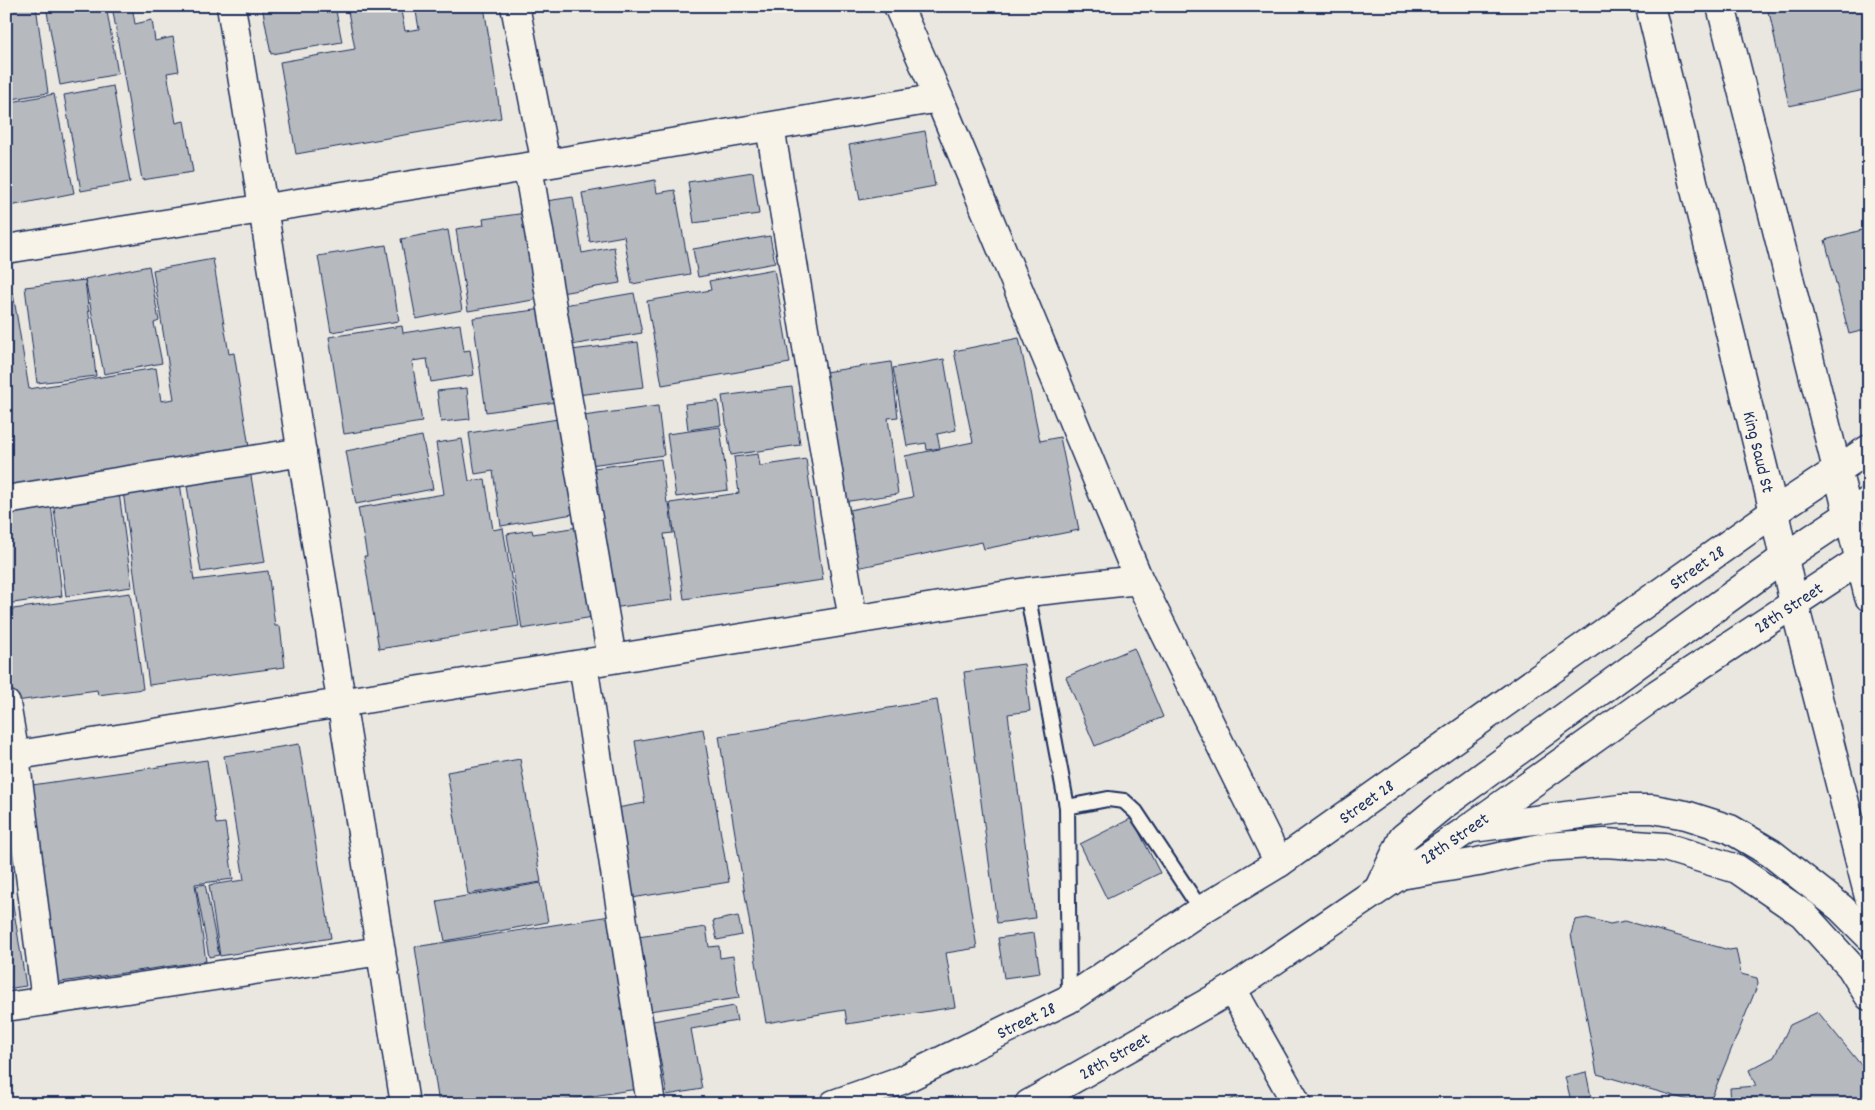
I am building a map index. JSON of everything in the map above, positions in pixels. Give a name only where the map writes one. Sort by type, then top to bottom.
[{"type":"street","points":[[231,6],[406,1104]]},
{"type":"street","points":[[515,6],[537,165],[612,659]]},
{"type":"street","points":[[898,6],[939,98],[1138,580],[1279,863]]},
{"type":"street","name":"King Saud St","points":[[1650,6],[1785,557],[1794,604],[1869,897]]},
{"type":"street","points":[[1720,6],[1837,470],[1858,507],[1869,597]]},
{"type":"street","points":[[6,249],[537,165],[939,98]]},
{"type":"street","points":[[770,127],[853,620]]},
{"type":"street","name":"Street 28","points":[[834,1104],[902,1080],[1069,999],[1201,910],[1279,863],[1774,512],[1869,449]]},
{"type":"street","points":[[6,500],[302,452]]},
{"type":"street","points":[[1388,881],[1403,838],[1442,806],[1785,557],[1858,507]]},
{"type":"street","name":"28th Street","points":[[1029,1104],[1232,989],[1388,881],[1468,829],[1657,694],[1864,557]]},
{"type":"street","points":[[11,756],[1027,592],[1138,580]]},
{"type":"street","points":[[583,664],[652,1104]]},
{"type":"street","points":[[6,704],[11,756],[46,1001]]},
{"type":"street","points":[[1468,829],[1620,810],[1653,809],[1686,815],[1730,829],[1771,853],[1841,908],[1869,936]]},
{"type":"street","points":[[1388,881],[1545,847],[1605,843],[1665,847],[1737,869],[1803,914],[1851,967],[1869,996]]},
{"type":"street","points":[[6,1007],[381,951]]},
{"type":"street","points":[[1232,989],[1298,1104]]},
{"type":"lane","points":[[1027,592],[1067,807],[1069,999]]},
{"type":"lane","points":[[1067,807],[1108,799],[1124,801],[1136,812],[1201,910]]},
{"type":"building","points":[[6,6],[36,6],[48,93],[6,100]]},
{"type":"building","points":[[46,6],[106,6],[118,74],[60,85]]},
{"type":"building","points":[[112,6],[132,6],[135,24],[152,20],[155,41],[173,37],[179,71],[167,73],[176,123],[184,121],[193,172],[142,180]]},
{"type":"building","points":[[262,6],[335,6],[342,42],[271,54]]},
{"type":"building","points":[[347,6],[400,6],[405,31],[419,29],[415,6],[484,6],[501,118],[296,154],[280,62],[355,49]]},
{"type":"building","points":[[1767,6],[1869,6],[1869,89],[1789,106]]},
{"type":"building","points":[[113,86],[130,182],[81,191],[64,95]]},
{"type":"building","points":[[54,94],[74,193],[10,206],[6,188],[6,103]]},
{"type":"building","points":[[925,131],[935,186],[860,200],[849,145]]},
{"type":"building","points":[[753,172],[759,214],[694,223],[688,182]]},
{"type":"building","points":[[655,180],[657,193],[675,190],[690,274],[632,284],[624,236],[590,242],[582,193]]},
{"type":"building","points":[[573,197],[582,253],[614,247],[620,283],[561,293],[546,201]]},
{"type":"building","points":[[526,213],[539,299],[468,311],[456,229],[484,225],[483,219]]},
{"type":"building","points":[[1869,228],[1869,329],[1849,334],[1825,240]]},
{"type":"building","points":[[448,230],[462,310],[416,319],[401,239]]},
{"type":"building","points":[[770,236],[775,263],[698,277],[693,249]]},
{"type":"building","points":[[386,245],[399,321],[331,332],[318,256]]},
{"type":"building","points":[[213,259],[229,354],[234,353],[249,447],[6,487],[6,294],[13,293],[29,389],[156,368],[161,401],[174,399],[153,270]]},
{"type":"building","points":[[149,266],[159,321],[154,323],[162,363],[104,374],[85,279]]},
{"type":"building","points":[[774,269],[790,363],[662,385],[647,301],[711,290],[709,281]]},
{"type":"building","points":[[85,280],[96,376],[37,383],[25,287]]},
{"type":"building","points":[[634,293],[642,333],[571,345],[564,305]]},
{"type":"building","points":[[543,309],[556,402],[486,412],[473,318]]},
{"type":"building","points":[[460,324],[464,351],[470,350],[474,375],[431,382],[427,359],[412,361],[422,422],[344,434],[329,337],[402,326],[403,333]]},
{"type":"building","points":[[1019,338],[1040,441],[1060,437],[1079,530],[984,549],[982,542],[847,570],[835,513],[913,497],[905,456],[973,442],[954,351]]},
{"type":"building","points":[[638,342],[644,387],[577,395],[571,350]]},
{"type":"building","points":[[944,359],[956,430],[937,434],[940,448],[927,450],[926,443],[907,446],[893,368]]},
{"type":"building","points":[[891,362],[898,417],[888,418],[898,494],[836,503],[818,373]]},
{"type":"building","points":[[792,387],[800,445],[731,455],[722,396]]},
{"type":"building","points":[[467,388],[470,419],[441,422],[437,391]]},
{"type":"building","points":[[718,401],[721,425],[688,430],[685,404]]},
{"type":"building","points":[[658,406],[664,455],[590,465],[583,416]]},
{"type":"building","points":[[558,419],[573,514],[501,526],[493,471],[475,474],[469,433]]},
{"type":"building","points":[[720,427],[728,490],[676,497],[667,434]]},
{"type":"building","points":[[422,436],[433,489],[356,504],[346,451]]},
{"type":"building","points":[[462,439],[469,481],[485,479],[493,530],[503,528],[519,626],[379,649],[364,556],[367,556],[358,508],[444,494],[436,443]]},
{"type":"building","points":[[758,454],[760,466],[806,459],[823,580],[684,599],[670,503],[739,493],[734,457]]},
{"type":"building","points":[[661,459],[673,533],[664,534],[673,600],[612,608],[594,468]]},
{"type":"building","points":[[250,470],[265,562],[201,572],[186,480]]},
{"type":"building","points":[[180,483],[194,580],[268,571],[275,626],[280,626],[285,667],[149,685],[123,491]]},
{"type":"building","points":[[119,493],[132,587],[66,596],[53,501]]},
{"type":"building","points":[[51,504],[62,596],[6,604],[6,509]]},
{"type":"building","points":[[578,527],[593,617],[522,629],[507,534],[532,530],[533,534]]},
{"type":"building","points":[[130,593],[143,689],[98,695],[97,690],[9,702],[6,685],[6,610]]},
{"type":"building","points":[[1134,648],[1163,717],[1095,746],[1066,677]]},
{"type":"building","points":[[1024,664],[1030,711],[1008,714],[1035,918],[997,923],[964,672]]},
{"type":"building","points":[[937,700],[977,948],[946,953],[955,1007],[847,1024],[845,1010],[766,1023],[719,736]]},
{"type":"building","points":[[703,729],[729,882],[632,898],[617,808],[645,803],[635,741]]},
{"type":"building","points":[[299,744],[331,938],[220,956],[209,885],[244,880],[224,756]]},
{"type":"building","points":[[520,759],[541,882],[468,894],[447,772]]},
{"type":"building","points":[[207,760],[216,824],[225,823],[233,879],[195,884],[206,961],[54,983],[25,786]]},
{"type":"building","points":[[1132,818],[1160,873],[1107,899],[1080,844]]},
{"type":"building","points":[[541,883],[548,922],[445,941],[437,901]]},
{"type":"building","points":[[205,884],[219,955],[209,957],[196,886]]},
{"type":"building","points":[[11,893],[26,986],[6,989],[6,894]]},
{"type":"building","points":[[610,916],[637,1089],[542,1104],[439,1104],[415,947]]},
{"type":"building","points":[[738,916],[742,935],[717,940],[713,921]]},
{"type":"building","points":[[1587,918],[1610,924],[1625,921],[1729,950],[1736,949],[1741,974],[1757,978],[1758,984],[1709,1104],[1702,1104],[1597,1074],[1571,934],[1575,920]]},
{"type":"building","points":[[706,927],[709,947],[719,946],[720,958],[733,956],[739,998],[649,1011],[638,937]]},
{"type":"building","points":[[1034,933],[1040,973],[1004,978],[998,938]]},
{"type":"building","points":[[734,1006],[737,1021],[691,1029],[702,1089],[667,1095],[653,1021]]},
{"type":"building","points":[[1818,1012],[1861,1065],[1869,1091],[1869,1104],[1731,1104],[1730,1088],[1756,1086],[1749,1070],[1774,1057],[1790,1025]]},
{"type":"building","points":[[1586,1072],[1591,1097],[1571,1101],[1565,1077]]},
{"type":"building","points":[[1514,1096],[1517,1104],[1496,1104]]},
{"type":"building","points":[[1236,1097],[1239,1104],[1222,1104]]}]
